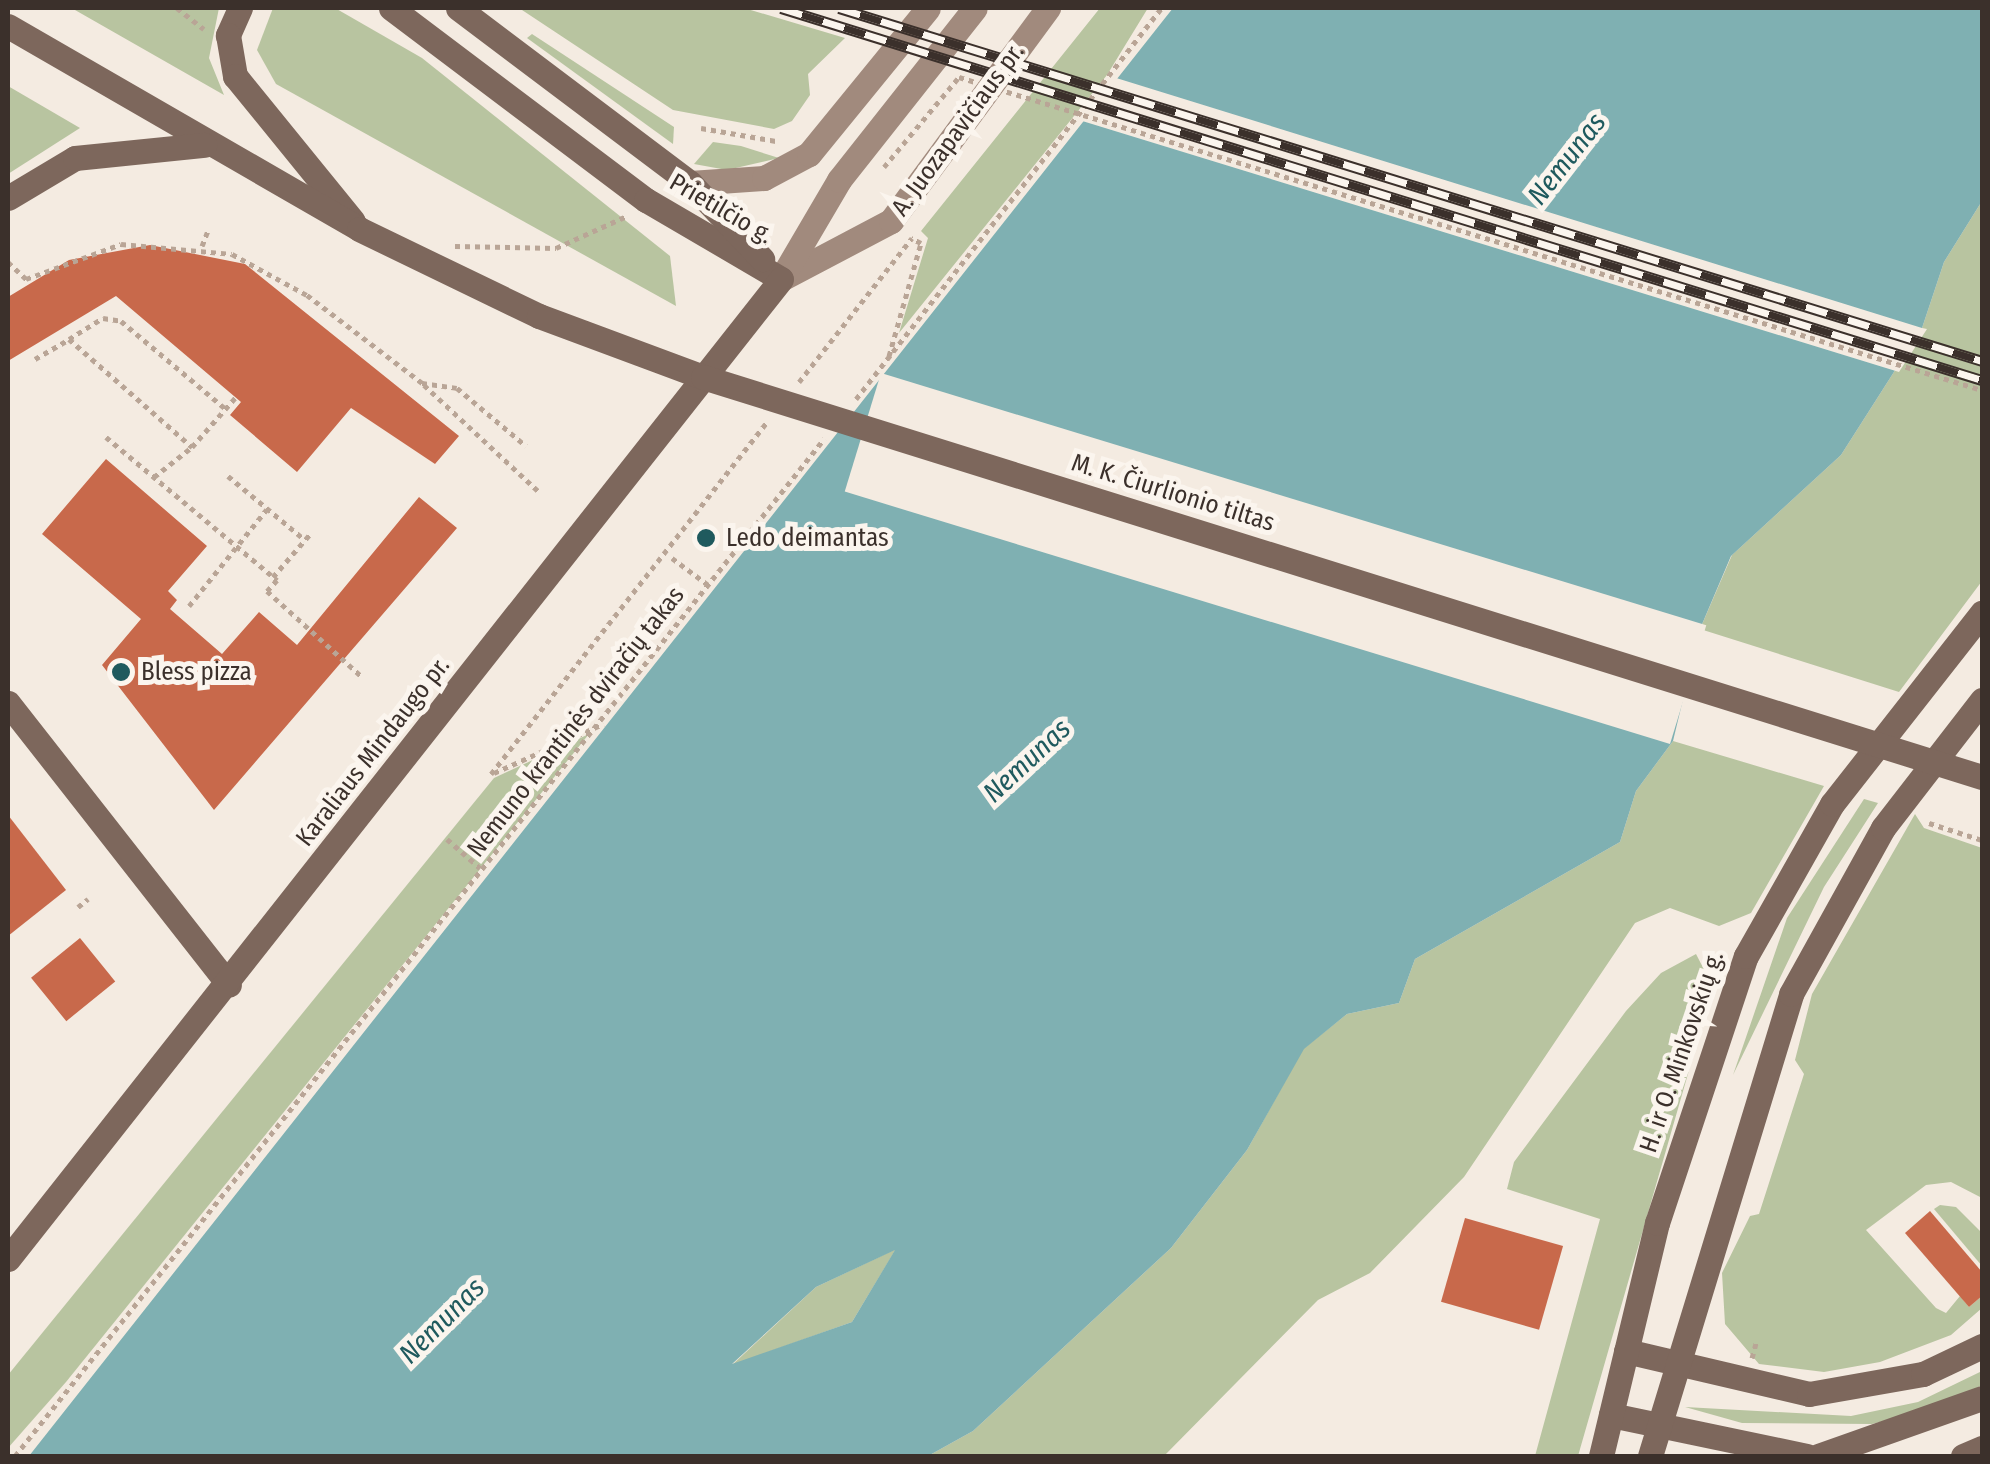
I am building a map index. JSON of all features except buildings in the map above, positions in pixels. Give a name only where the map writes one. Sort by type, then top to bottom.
[{"type":"main road","points":[[240,8],[228,35],[235,76],[358,229]]},
{"type":"main road","name":"Prietilčio g.","points":[[391,8],[646,200],[781,279]]},
{"type":"main road","name":"Prietilčio g.","points":[[458,8],[690,183],[781,279]]},
{"type":"main road","points":[[690,183],[764,178],[808,154],[928,8]]},
{"type":"main road","points":[[781,279],[840,180],[976,8]]},
{"type":"main road","name":"A. Juozapavičiaus pr.","points":[[781,279],[891,222],[1048,8]]},
{"type":"main road","points":[[8,26],[204,145],[358,229]]},
{"type":"main road","points":[[8,198],[75,158],[204,145]]},
{"type":"main road","name":"M. K. Čiurlionio tiltas","points":[[358,229],[539,316],[703,377],[1982,777]]},
{"type":"main road","name":"Karaliaus Mindaugo pr.","points":[[8,1259],[229,985],[781,279]]},
{"type":"main road","name":"H. ir O. Minkovskių g.","points":[[1601,1456],[1663,1204],[1746,956],[1832,804],[1982,613]]},
{"type":"main road","points":[[1650,1456],[1791,994],[1883,828],[1982,700]]},
{"type":"main road","points":[[8,703],[229,985]]},
{"type":"main road","points":[[1626,1351],[1809,1394],[1923,1374],[1982,1346]]},
{"type":"main road","points":[[1818,1456],[1982,1398]]},
{"type":"main road","points":[[1611,1415],[1658,1429],[1807,1456]]},
{"type":"main road","points":[[1963,1456],[1982,1448]]},
{"type":"path","points":[[177,8],[211,34]]},
{"type":"path","points":[[852,404],[1159,8]]},
{"type":"path","points":[[912,136],[959,78],[1982,390]]},
{"type":"path","points":[[700,128],[761,144],[788,138]]},
{"type":"path","points":[[438,246],[556,248],[635,214]]},
{"type":"path","points":[[202,246],[208,230]]},
{"type":"path","points":[[786,398],[912,238],[921,243],[888,359]]},
{"type":"path","points":[[8,262],[26,279],[121,244],[202,246],[307,295],[422,383],[538,491]]},
{"type":"path","points":[[35,358],[103,318],[120,321],[226,409]]},
{"type":"path","points":[[69,339],[192,448]]},
{"type":"path","points":[[422,383],[457,388],[526,446]]},
{"type":"path","points":[[154,477],[192,448],[236,398]]},
{"type":"path","points":[[606,722],[491,774],[775,413]]},
{"type":"path","name":"Nemuno krantinės dviračių takas","points":[[15,1456],[606,722],[708,584],[828,434]]},
{"type":"path","points":[[106,437],[273,577]]},
{"type":"path","points":[[228,476],[305,540]]},
{"type":"path","points":[[189,606],[268,508]]},
{"type":"path","points":[[311,534],[273,577],[268,591],[360,676]]},
{"type":"path","points":[[672,558],[708,584]]},
{"type":"path","points":[[1929,823],[1982,840]]},
{"type":"path","points":[[447,839],[480,868]]},
{"type":"path","points":[[78,907],[88,899]]},
{"type":"green space","points":[[219,8],[209,58],[224,95],[75,10]]},
{"type":"green space","points":[[273,8],[335,8],[422,58],[670,256],[676,306],[276,84],[257,50]]},
{"type":"green space","points":[[519,8],[744,8],[845,38],[808,74],[810,95],[792,121],[774,129],[673,110]]},
{"type":"green space","points":[[1100,8],[1148,8],[1107,75],[899,333],[928,238],[921,231]]},
{"type":"green space","points":[[532,34],[674,127],[673,144],[527,38]]},
{"type":"green space","points":[[8,86],[80,128],[8,174]]},
{"type":"green space","points":[[713,142],[779,158],[727,170],[694,164]]},
{"type":"green space","points":[[1982,201],[1982,581],[1899,692],[1700,629],[1732,555],[1841,455],[1922,328],[1944,262]]},
{"type":"green space","points":[[589,734],[66,1382],[8,1448],[8,1375],[494,778]]},
{"type":"green space","points":[[1673,741],[1824,786],[1751,913],[1719,926],[1670,908],[1635,923],[1464,1177],[1370,1273],[1318,1300],[1164,1456],[928,1456],[973,1431],[1171,1248],[1247,1150],[1303,1049],[1347,1014],[1399,1003],[1415,959],[1620,842],[1636,791]]},
{"type":"green space","points":[[1864,799],[1878,803],[1824,887],[1733,1075],[1787,918]]},
{"type":"green space","points":[[1915,814],[1924,828],[1982,848],[1982,1198],[1951,1182],[1926,1185],[1866,1230],[1936,1308],[1946,1313],[1960,1296],[1969,1307],[1982,1296],[1982,1308],[1951,1335],[1880,1362],[1824,1372],[1759,1364],[1725,1324],[1722,1273],[1750,1216],[1759,1214],[1804,1074],[1795,1060],[1812,994]]},
{"type":"green space","points":[[1696,954],[1713,987],[1578,1456],[1535,1456],[1600,1219],[1507,1189],[1514,1162],[1626,1011],[1661,973]]},
{"type":"green space","points":[[1940,1205],[1956,1207],[1982,1233],[1982,1266],[1934,1209]]},
{"type":"green space","points":[[896,1249],[852,1322],[732,1365],[816,1287]]},
{"type":"green space","points":[[1982,1371],[1982,1385],[1943,1406],[1872,1424],[1742,1423],[1685,1407],[1851,1416],[1918,1402]]},
{"type":"water","name":"Nemunas","points":[[1173,8],[1982,8],[1982,201],[1944,262],[1922,328],[1841,455],[1731,556],[1700,629],[1673,741],[1636,791],[1620,842],[1415,959],[1399,1003],[1347,1014],[1304,1049],[1247,1150],[1171,1248],[973,1431],[928,1456],[29,1456]],"holes":[[[895,1250],[852,1322],[732,1364],[816,1287]]]},
{"type":"pier","points":[[1113,77],[1927,329],[1899,372],[1079,120]]},
{"type":"pier","points":[[881,373],[1706,625],[1670,744],[845,492]]},
{"type":"railway","points":[[781,8],[1982,380]]},
{"type":"railway","points":[[839,8],[1982,361]]},
{"type":"place","name":"Ledo deimantas","points":[[706,538]]},
{"type":"place","name":"Bless pizza","points":[[121,672]]}]
